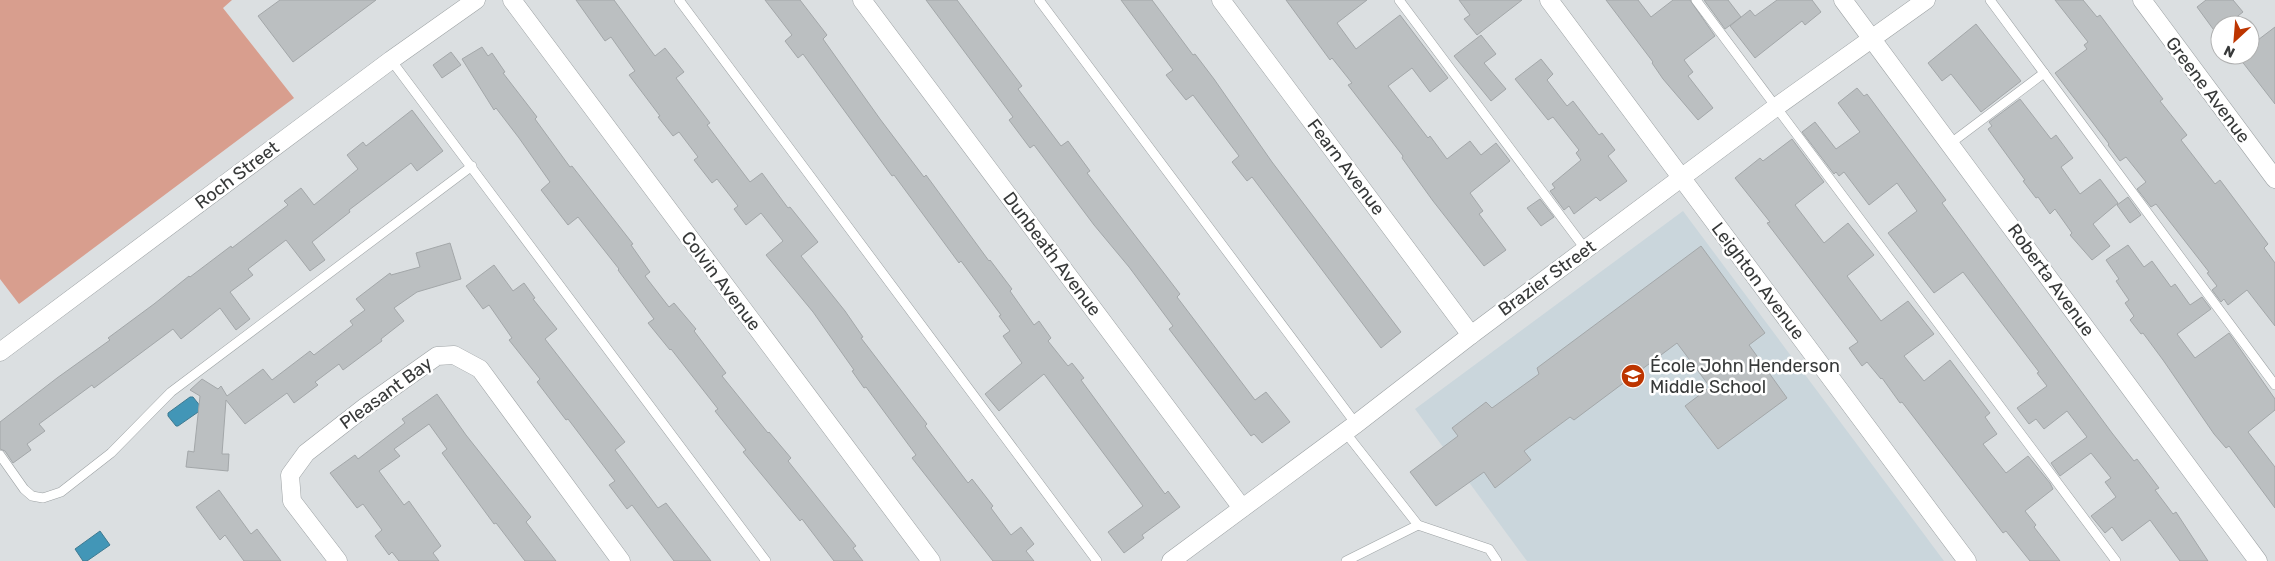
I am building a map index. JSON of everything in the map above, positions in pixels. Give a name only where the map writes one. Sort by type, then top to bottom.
[{"type":"street","name":"Roch Street","points":[[0,352],[391,60],[476,0]]},
{"type":"street","name":"Colvin Avenue","points":[[512,0],[931,561]]},
{"type":"street","name":"Dunbeath Avenue","points":[[862,0],[1242,508]]},
{"type":"street","name":"Fearn Avenue","points":[[1220,0],[1471,334]]},
{"type":"street","name":"Leighton Avenue","points":[[1549,0],[1967,561]]},
{"type":"street","name":"Roberta Avenue","points":[[1843,0],[2258,561]]},
{"type":"street","name":"Brazier Street","points":[[1171,561],[1350,428],[1471,334],[1776,107],[1873,40],[1926,0]]},
{"type":"street","name":"Greene Avenue","points":[[2142,0],[2275,179]]},
{"type":"street","name":"Pleasant Bay","points":[[338,561],[292,501],[290,475],[306,453],[365,407],[437,356],[454,355],[480,369],[620,561]]},
{"type":"lane","points":[[678,0],[1097,561]]},
{"type":"lane","points":[[1039,0],[1350,428],[1418,526],[1489,549],[1497,561]]},
{"type":"lane","points":[[1399,0],[1586,250]]},
{"type":"lane","points":[[1696,0],[2116,561]]},
{"type":"lane","points":[[1990,0],[2275,385]]},
{"type":"lane","points":[[391,60],[766,561]]},
{"type":"lane","points":[[1950,143],[2044,73]]},
{"type":"lane","points":[[0,455],[24,489],[32,496],[43,498],[61,492],[111,453],[171,392],[472,166]]},
{"type":"lane","points":[[1346,561],[1418,526]]},
{"type":"shaded area","points":[[0,0],[232,0],[223,8],[294,98],[19,304],[0,279]]},
{"type":"shaded area","name":"École John Henderson Middle School","points":[[1683,211],[1944,561],[1527,561],[1415,409]]},
{"type":"water","points":[[190,397],[193,397],[201,407],[201,410],[176,426],[168,416],[168,413]]},
{"type":"water","points":[[100,531],[110,545],[87,561],[83,561],[75,549]]},
{"type":"building","points":[[280,0],[376,0],[293,62],[258,16]]},
{"type":"building","points":[[576,0],[614,0],[655,56],[665,48],[684,72],[676,78],[710,123],[707,125],[750,182],[762,173],[788,208],[790,207],[818,242],[801,256],[845,311],[863,337],[861,338],[927,424],[925,426],[968,483],[972,479],[993,506],[991,508],[1011,535],[1021,527],[1034,544],[1026,551],[1034,561],[993,561],[912,458],[916,455],[866,387],[864,388],[852,371],[854,370],[813,312],[766,255],[783,241],[761,213],[746,225],[734,209],[738,206],[717,179],[712,183],[694,160],[698,157],[679,132],[673,136],[658,117],[660,116],[629,75],[635,71],[611,37],[605,41]]},
{"type":"building","points":[[765,0],[800,0],[827,35],[823,39],[880,119],[924,177],[926,175],[1012,289],[1010,291],[1034,325],[1039,321],[1051,338],[1048,341],[1068,366],[1072,363],[1084,378],[1081,380],[1165,494],[1168,491],[1180,507],[1142,535],[1144,538],[1124,553],[1108,532],[1143,506],[1044,374],[999,411],[985,394],[1022,363],[1003,336],[1010,331],[999,316],[1001,315],[961,261],[959,263],[894,175],[892,176],[803,54],[798,58],[785,41],[792,35]]},
{"type":"building","points":[[926,0],[957,0],[1022,86],[1018,89],[1061,146],[1068,141],[1090,171],[1087,173],[1180,294],[1177,297],[1255,400],[1266,392],[1290,422],[1262,443],[1254,434],[1251,436],[1169,329],[1173,326],[1129,267],[1094,225],[1034,145],[1030,148],[1009,120],[1013,117]]},
{"type":"building","points":[[1121,0],[1152,0],[1193,55],[1195,54],[1214,79],[1272,162],[1401,332],[1381,348],[1252,177],[1247,181],[1232,162],[1239,156],[1193,95],[1186,100],[1166,75],[1173,70]]},
{"type":"building","points":[[1286,0],[1367,0],[1337,23],[1356,49],[1400,15],[1448,78],[1430,92],[1412,68],[1388,86],[1428,138],[1430,136],[1447,159],[1470,141],[1481,155],[1496,143],[1510,161],[1470,193],[1483,211],[1479,214],[1506,250],[1484,266],[1433,201],[1402,158],[1403,156],[1348,85],[1352,83],[1332,58],[1330,60]]},
{"type":"building","points":[[1459,0],[1522,0],[1477,35],[1464,19],[1470,15]]},
{"type":"building","points":[[1606,0],[1638,0],[1651,17],[1673,0],[1690,0],[1715,36],[1684,60],[1693,72],[1688,76],[1713,108],[1698,120],[1663,79],[1653,62]]},
{"type":"building","points":[[1704,0],[1728,0],[1741,17],[1725,29]]},
{"type":"building","points":[[1777,0],[1812,0],[1821,12],[1805,25],[1802,21],[1755,58],[1730,26],[1750,10],[1755,16]]},
{"type":"building","points":[[2055,0],[2083,0],[2097,17],[2100,15],[2163,99],[2160,101],[2187,135],[2181,140],[2215,184],[2220,180],[2268,244],[2264,248],[2275,263],[2275,326],[2247,290],[2228,305],[2224,299],[2221,302],[2212,290],[2217,286],[2207,273],[2209,272],[2156,204],[2151,207],[2137,189],[2146,182],[2126,157],[2120,161],[2055,73],[2087,49],[2084,45],[2088,42]]},
{"type":"building","points":[[2206,0],[2233,0],[2243,12],[2239,15],[2210,15],[2210,25],[2197,7]]},
{"type":"building","points":[[1976,24],[2021,81],[1981,112],[1951,74],[1942,81],[1928,63]]},
{"type":"building","points":[[2275,27],[2275,104],[2245,65],[2260,65],[2260,38]]},
{"type":"building","points":[[1481,35],[1496,54],[1484,63],[1506,89],[1491,101],[1454,56]]},
{"type":"building","points":[[482,47],[488,56],[492,53],[505,72],[503,73],[537,117],[535,119],[570,167],[572,166],[633,244],[631,245],[650,272],[645,276],[669,307],[674,303],[696,329],[694,331],[726,373],[722,376],[768,433],[791,458],[788,461],[856,546],[853,548],[863,561],[834,561],[802,519],[800,521],[743,452],[746,450],[715,411],[718,409],[648,323],[654,319],[619,269],[578,217],[568,225],[541,190],[550,182],[496,108],[494,110],[462,59]]},
{"type":"building","points":[[451,52],[461,65],[442,78],[433,65]]},
{"type":"building","points":[[1541,59],[1553,74],[1547,80],[1567,106],[1573,101],[1599,135],[1602,133],[1615,150],[1608,156],[1627,181],[1600,201],[1596,197],[1574,214],[1569,206],[1564,210],[1550,191],[1555,188],[1552,184],[1581,160],[1576,153],[1579,150],[1553,117],[1548,120],[1515,79]]},
{"type":"building","points":[[1857,88],[1864,96],[1867,94],[1946,200],[1942,203],[2112,433],[2134,461],[2137,459],[2159,488],[2155,490],[2173,514],[2176,512],[2208,561],[2180,561],[2150,520],[2122,541],[2112,527],[2105,533],[2091,516],[2116,497],[2105,482],[2111,478],[2091,453],[2060,476],[2051,463],[2087,437],[2067,411],[2044,429],[2036,419],[2029,424],[2017,408],[2047,386],[2037,373],[2039,372],[1963,272],[1934,293],[1888,233],[1917,211],[1897,183],[1869,205],[1844,172],[1839,176],[1836,172],[1834,174],[1802,132],[1815,122],[1836,149],[1860,132],[1838,103]]},
{"type":"building","points":[[2020,99],[2051,139],[2056,135],[2073,158],[2061,167],[2080,194],[2100,179],[2118,203],[2093,224],[2110,246],[2092,260],[2070,235],[2072,233],[2055,209],[2050,214],[2038,197],[2036,198],[1988,129],[1992,126],[1989,122]]},
{"type":"building","points":[[412,110],[443,151],[417,171],[411,163],[349,210],[350,212],[312,242],[325,260],[310,271],[286,240],[248,269],[253,275],[230,292],[250,319],[236,330],[220,308],[181,339],[173,329],[94,388],[92,385],[39,424],[45,431],[27,444],[31,450],[13,463],[5,451],[0,449],[0,422],[110,340],[108,338],[189,276],[231,246],[232,248],[288,205],[284,201],[301,188],[314,205],[358,169],[347,155],[363,142],[366,146]]},
{"type":"building","points":[[1792,139],[1824,182],[1795,205],[1824,243],[1848,223],[1874,255],[1847,276],[1881,321],[1908,301],[1934,334],[1904,356],[1924,381],[1950,360],[1990,413],[1985,417],[1997,434],[1983,444],[2006,473],[2028,456],[2050,483],[2053,489],[2025,511],[2036,525],[2034,527],[2060,561],[2030,561],[2006,531],[2003,533],[1882,378],[1867,362],[1862,366],[1849,348],[1858,342],[1767,223],[1770,222],[1735,178],[1760,158],[1763,161]]},
{"type":"building","points":[[2128,197],[2141,215],[2130,223],[2117,205]]},
{"type":"building","points":[[1540,199],[1554,217],[1541,226],[1527,208]]},
{"type":"building","points":[[450,243],[461,279],[417,292],[394,308],[404,321],[381,339],[382,341],[343,370],[339,364],[315,382],[318,385],[294,403],[287,393],[245,424],[226,400],[222,454],[229,454],[228,471],[186,467],[188,451],[194,452],[200,396],[190,390],[202,379],[218,389],[221,386],[227,396],[263,369],[272,380],[310,351],[314,355],[353,325],[350,321],[365,310],[356,299],[390,273],[391,275],[420,267],[416,253]]},
{"type":"building","points":[[2128,245],[2144,267],[2152,261],[2171,287],[2175,284],[2190,305],[2202,297],[2211,309],[2177,334],[2195,358],[2229,333],[2275,399],[2275,410],[2248,432],[2275,467],[2275,508],[2229,446],[2226,448],[2214,434],[2163,360],[2143,333],[2141,334],[2130,320],[2134,316],[2125,303],[2129,300],[2116,281],[2119,279],[2106,260]]},
{"type":"building","points":[[1701,246],[1765,333],[1749,345],[1787,398],[1718,449],[1685,406],[1710,387],[1677,343],[1574,420],[1570,417],[1524,451],[1531,460],[1495,488],[1484,472],[1436,506],[1410,472],[1458,436],[1452,428],[1486,402],[1492,408],[1539,374],[1537,368]]},
{"type":"building","points":[[494,265],[513,291],[524,283],[535,298],[533,299],[557,329],[545,339],[625,442],[615,450],[658,508],[666,503],[711,561],[674,561],[632,505],[627,509],[609,485],[615,481],[537,382],[540,379],[509,340],[512,338],[489,305],[483,309],[466,286]]},
{"type":"building","points":[[437,394],[466,435],[531,517],[526,522],[556,561],[525,561],[496,523],[494,524],[442,453],[447,449],[429,424],[394,449],[400,456],[379,471],[404,505],[409,501],[441,546],[433,553],[439,561],[399,561],[392,552],[389,555],[375,536],[382,530],[363,504],[357,508],[330,473],[355,455],[358,459],[405,423],[402,419]]},
{"type":"building","points":[[219,490],[251,534],[257,529],[281,561],[244,561],[225,535],[220,540],[196,507]]},
{"type":"place","name":"École John Henderson Middle School","points":[[1633,376]]}]
